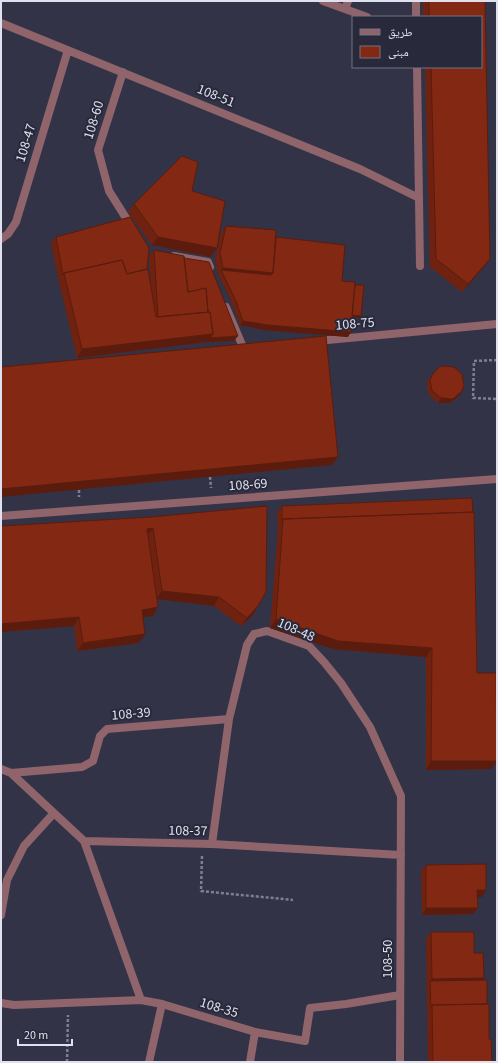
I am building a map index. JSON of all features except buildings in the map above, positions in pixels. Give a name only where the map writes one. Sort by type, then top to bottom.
[{"type":"street","points":[[323,1],[346,5],[365,16]]},
{"type":"street","points":[[416,1],[416,16]]},
{"type":"street","name":"108-51","points":[[1,23],[360,169],[419,198]]},
{"type":"street","name":"108-47","points":[[1,239],[8,234],[16,222],[68,50]]},
{"type":"street","points":[[417,68],[420,266]]},
{"type":"street","name":"108-60","points":[[123,72],[98,150],[109,191],[137,234]]},
{"type":"street","points":[[165,254],[208,262],[214,276]]},
{"type":"street","points":[[222,298],[243,347]]},
{"type":"street","name":"108-75","points":[[305,342],[497,324]]},
{"type":"street","name":"108-69","points":[[1,516],[497,480]]},
{"type":"street","name":"108-48","points":[[207,844],[229,719],[247,645],[254,634],[267,631],[309,646],[341,683],[370,726],[401,796],[401,855]]},
{"type":"street","name":"108-39","points":[[11,773],[82,767],[93,761],[100,736],[107,729],[229,719]]},
{"type":"street","points":[[1,770],[11,773],[84,841],[141,1000]]},
{"type":"street","points":[[1,914],[7,880],[24,846],[54,813]]},
{"type":"street","name":"108-37","points":[[84,841],[207,844],[401,855]]},
{"type":"street","name":"108-50","points":[[400,1062],[401,855]]},
{"type":"street","name":"108-35","points":[[1,1003],[14,1005],[141,1000],[162,1004],[255,1032],[304,1041],[310,1008],[400,995]]},
{"type":"street","points":[[149,1062],[162,1004]]},
{"type":"street","points":[[250,1062],[255,1032]]},
{"type":"path","points":[[497,360],[474,361],[473,398],[497,399]]},
{"type":"path","points":[[207,844],[201,891],[293,900]]},
{"type":"path","points":[[67,1062],[68,1003]]}]
